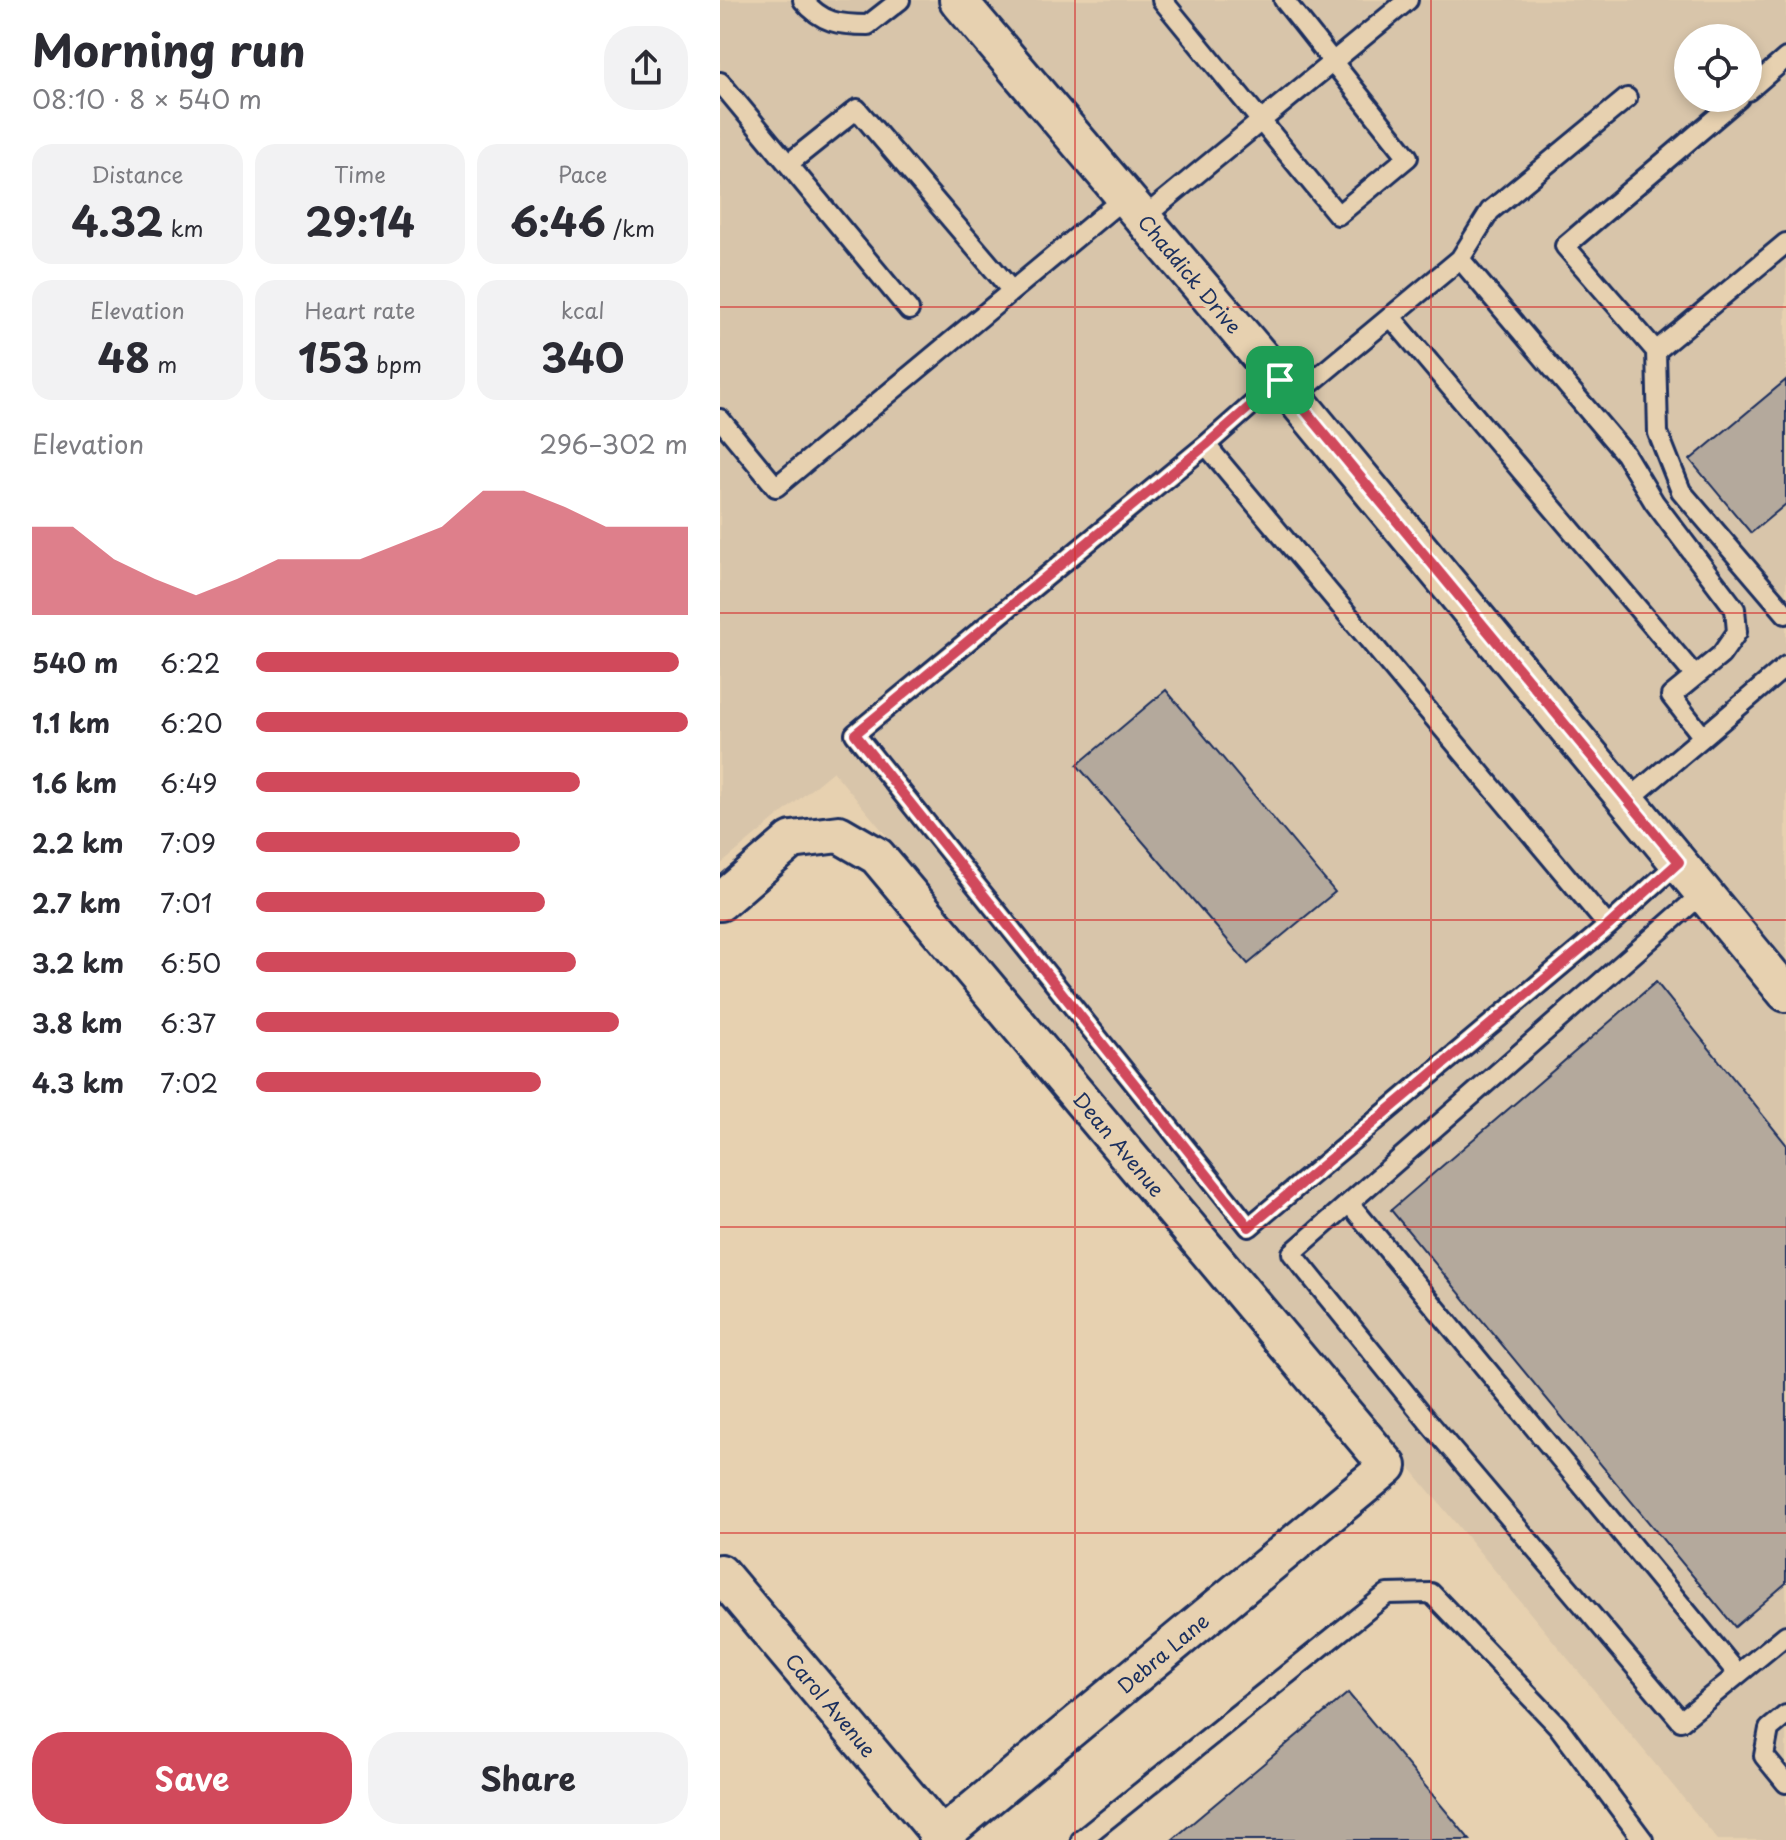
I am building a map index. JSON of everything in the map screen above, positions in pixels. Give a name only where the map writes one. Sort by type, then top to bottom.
[{"type":"street","name":"Chaddick Drive","points":[[958,0],[1287,389],[1703,893],[1782,980]]},
{"type":"street","name":"Dean Avenue","points":[[720,902],[792,840],[839,834],[877,856],[1388,1466]]},
{"type":"street","name":"Debra Lane","points":[[939,1838],[1388,1466]]},
{"type":"street","name":"Carol Avenue","points":[[720,1573],[939,1838]]},
{"type":"lane","points":[[803,0],[815,15],[842,25],[868,25],[900,0]]},
{"type":"lane","points":[[1162,0],[1338,215],[1408,157],[1284,0]]},
{"type":"lane","points":[[720,419],[776,487],[1012,291],[1261,121],[1402,2]]},
{"type":"lane","points":[[1762,79],[1786,58]]},
{"type":"lane","points":[[720,82],[909,310]]},
{"type":"lane","points":[[1627,98],[1490,211],[1460,259],[1391,317],[1206,445],[855,734],[1249,1227],[1608,926],[1679,862]]},
{"type":"lane","points":[[788,164],[857,109],[1012,291]]},
{"type":"lane","points":[[1723,112],[1565,246],[1656,351],[1658,433],[1681,491],[1786,614]]},
{"type":"lane","points":[[1656,351],[1786,243]]},
{"type":"lane","points":[[1460,259],[1625,454],[1654,502],[1735,609],[1737,632],[1721,655],[1671,696],[1703,737]]},
{"type":"lane","points":[[1391,317],[1695,676]]},
{"type":"lane","points":[[1206,445],[1608,926]]},
{"type":"lane","points":[[1627,801],[1786,666]]},
{"type":"lane","points":[[1703,893],[1292,1253],[1431,1425],[1681,1721],[1786,1635]]},
{"type":"lane","points":[[1349,1203],[1738,1674]]},
{"type":"lane","points":[[1081,1840],[1387,1594],[1431,1593],[1558,1726],[1643,1840]]},
{"type":"lane","points":[[1786,1715],[1769,1729],[1764,1756],[1786,1783]]},
{"type":"shaded area","points":[[720,0],[1786,0],[1786,1840],[1718,1840],[833,771],[720,865]]},
{"type":"building","points":[[1786,380],[1786,504],[1751,533],[1690,460]]},
{"type":"building","points":[[1166,690],[1335,892],[1248,964],[1077,765]]},
{"type":"building","points":[[1656,982],[1786,1144],[1786,1583],[1735,1627],[1391,1210]]},
{"type":"building","points":[[1348,1693],[1470,1840],[1172,1840]]},
{"type":"route","points":[[1280,380],[1679,862],[1608,926],[1249,1227],[855,734],[1206,445],[1280,380]]}]
